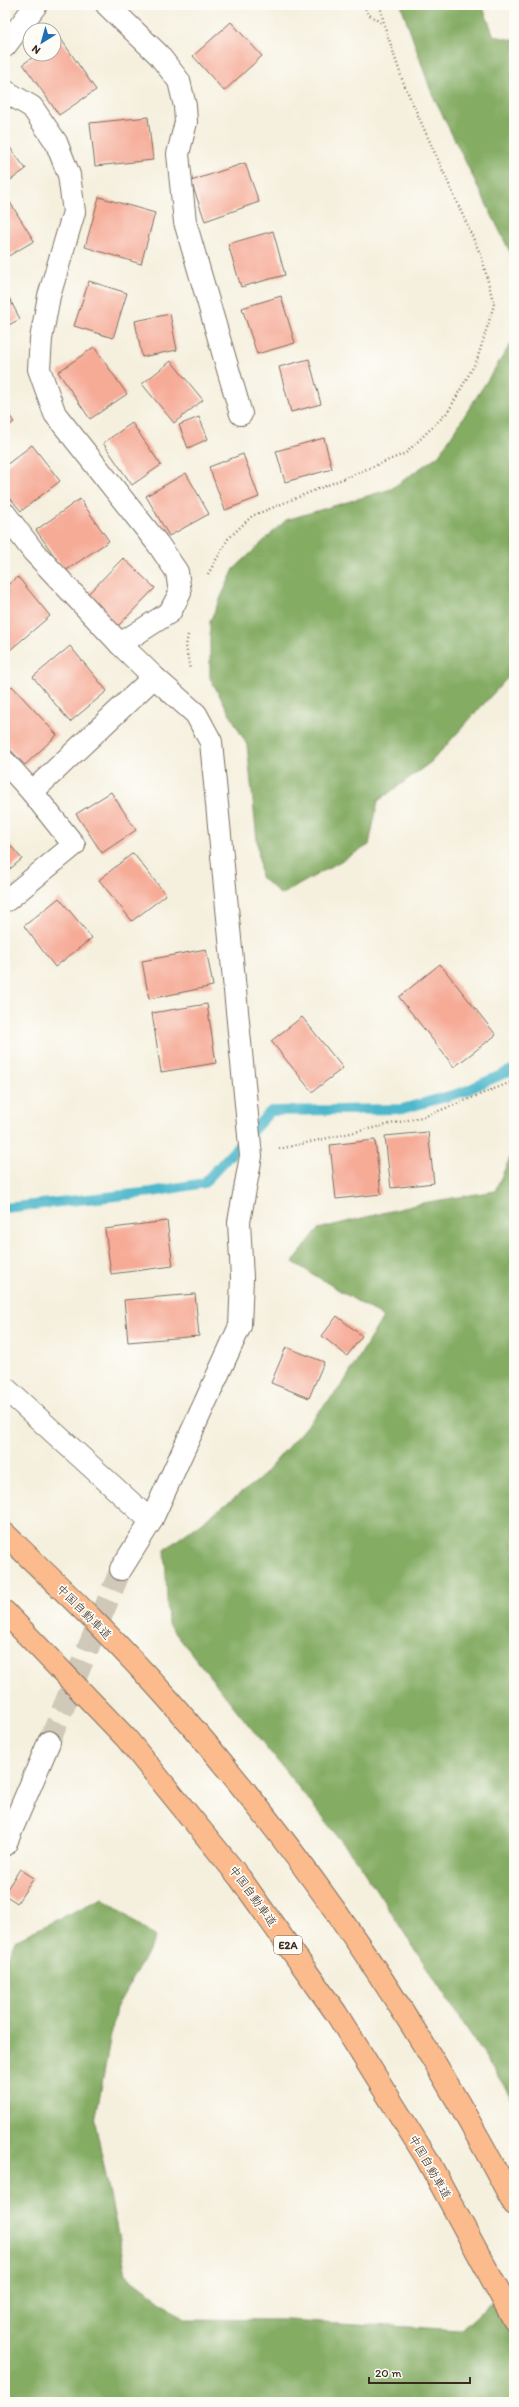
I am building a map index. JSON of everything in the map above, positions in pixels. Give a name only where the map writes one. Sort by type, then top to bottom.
[{"type":"highway","name":"中国自動車道","points":[[5,1534],[81,1608],[169,1699],[284,1839],[384,1981],[472,2123],[514,2204]]},
{"type":"highway","name":"中国自動車道","points":[[5,1612],[126,1738],[240,1878],[336,2013],[410,2131],[514,2320]]},
{"type":"street","points":[[5,46],[36,5]]},
{"type":"street","points":[[107,5],[158,54],[179,81],[185,106],[186,122],[178,154],[185,222],[241,414]]},
{"type":"street","points":[[5,91],[32,107],[56,142],[70,183],[74,212],[49,296],[40,340],[39,369],[44,384],[55,414],[158,544],[177,572],[180,593],[170,612],[120,644]]},
{"type":"street","points":[[5,514],[33,551],[120,644],[154,677],[196,714],[211,742],[250,1156],[239,1222],[242,1278],[240,1326],[151,1521],[121,1569]]},
{"type":"street","points":[[32,792],[154,677]]},
{"type":"street","points":[[5,762],[32,792],[74,845],[7,900]]},
{"type":"street","points":[[5,1388],[151,1521]]},
{"type":"street","points":[[5,1845],[49,1742]]},
{"type":"path","points":[[364,5],[368,14],[384,24]]},
{"type":"path","points":[[206,577],[228,539],[252,516],[406,453],[448,412],[478,360],[494,305],[482,258],[403,82],[384,24],[380,5]]},
{"type":"path","points":[[189,631],[186,646],[196,714]]},
{"type":"path","points":[[250,1156],[426,1116],[514,1081]]},
{"type":"green space","points":[[401,5],[482,5],[494,36],[514,40],[514,260],[432,94]]},
{"type":"green space","points":[[514,339],[514,673],[510,675],[431,762],[378,801],[369,845],[281,895],[261,877],[247,745],[210,678],[210,621],[234,569],[286,520],[391,489],[439,455]]},
{"type":"green space","points":[[514,1149],[514,2101],[358,1862],[168,1624],[165,1549],[259,1480],[343,1384],[383,1317],[293,1262],[318,1229],[423,1203],[495,1191]]},
{"type":"green space","points":[[102,1898],[156,1937],[116,2008],[95,2122],[126,2274],[184,2319],[287,2320],[461,2330],[514,2282],[514,2402],[5,2402],[5,1965],[15,1940]]},
{"type":"building","points":[[231,22],[262,56],[224,91],[193,56]]},
{"type":"building","points":[[62,40],[96,90],[59,115],[23,64],[26,62],[62,62]]},
{"type":"building","points":[[148,117],[153,160],[95,166],[90,123]]},
{"type":"building","points":[[5,141],[26,169],[5,184]]},
{"type":"building","points":[[245,163],[259,202],[205,221],[191,181]]},
{"type":"building","points":[[99,197],[155,213],[141,264],[85,247]]},
{"type":"building","points":[[8,199],[34,241],[5,258],[5,201]]},
{"type":"building","points":[[273,231],[285,275],[241,287],[228,244]]},
{"type":"building","points":[[89,281],[127,293],[113,338],[74,326]]},
{"type":"building","points":[[5,290],[20,319],[5,327]]},
{"type":"building","points":[[281,296],[295,343],[257,354],[242,308]]},
{"type":"building","points":[[170,314],[177,350],[142,357],[135,321]]},
{"type":"building","points":[[94,347],[127,394],[90,419],[58,372]]},
{"type":"building","points":[[309,359],[321,404],[291,412],[279,367]]},
{"type":"building","points":[[171,361],[203,400],[174,423],[142,384]]},
{"type":"building","points":[[5,409],[14,422],[5,428]]},
{"type":"building","points":[[199,417],[208,439],[188,448],[179,425]]},
{"type":"building","points":[[132,423],[161,465],[132,485],[103,443]]},
{"type":"building","points":[[324,438],[332,469],[285,482],[276,451]]},
{"type":"building","points":[[32,445],[60,481],[21,511],[5,492],[5,466]]},
{"type":"building","points":[[243,454],[259,497],[225,510],[209,467]]},
{"type":"building","points":[[186,473],[209,514],[169,536],[146,496]]},
{"type":"building","points":[[80,499],[109,541],[65,571],[36,530]]},
{"type":"building","points":[[123,558],[155,588],[117,627],[85,597]]},
{"type":"building","points":[[18,577],[50,616],[10,650],[5,644],[5,587]]},
{"type":"building","points":[[70,646],[107,691],[70,722],[33,677]]},
{"type":"building","points":[[12,686],[57,735],[25,765],[5,744],[5,692]]},
{"type":"building","points":[[111,792],[136,830],[102,853],[76,814]]},
{"type":"building","points":[[5,839],[22,859],[5,873]]},
{"type":"building","points":[[133,853],[166,895],[132,921],[99,880]]},
{"type":"building","points":[[59,898],[92,938],[55,967],[24,926]]},
{"type":"building","points":[[206,949],[213,986],[149,999],[142,961]]},
{"type":"building","points":[[440,964],[496,1035],[454,1067],[399,997]]},
{"type":"building","points":[[207,1004],[216,1063],[161,1072],[152,1013]]},
{"type":"building","points":[[302,1017],[343,1068],[312,1092],[271,1041]]},
{"type":"building","points":[[428,1132],[434,1183],[391,1188],[385,1136]]},
{"type":"building","points":[[375,1140],[381,1194],[336,1199],[330,1145]]},
{"type":"building","points":[[167,1221],[173,1266],[111,1274],[105,1229]]},
{"type":"building","points":[[195,1294],[199,1336],[128,1342],[124,1300]]},
{"type":"building","points":[[337,1316],[362,1336],[347,1356],[322,1336]]},
{"type":"building","points":[[286,1347],[324,1362],[309,1398],[271,1383]]},
{"type":"building","points":[[20,1869],[34,1878],[17,1903],[5,1895],[5,1892]]},
{"type":"waterway","points":[[5,1208],[152,1192],[204,1183],[271,1111],[402,1109],[463,1092],[514,1069]]},
{"type":"tunnel","points":[[49,1742],[121,1569]]}]
